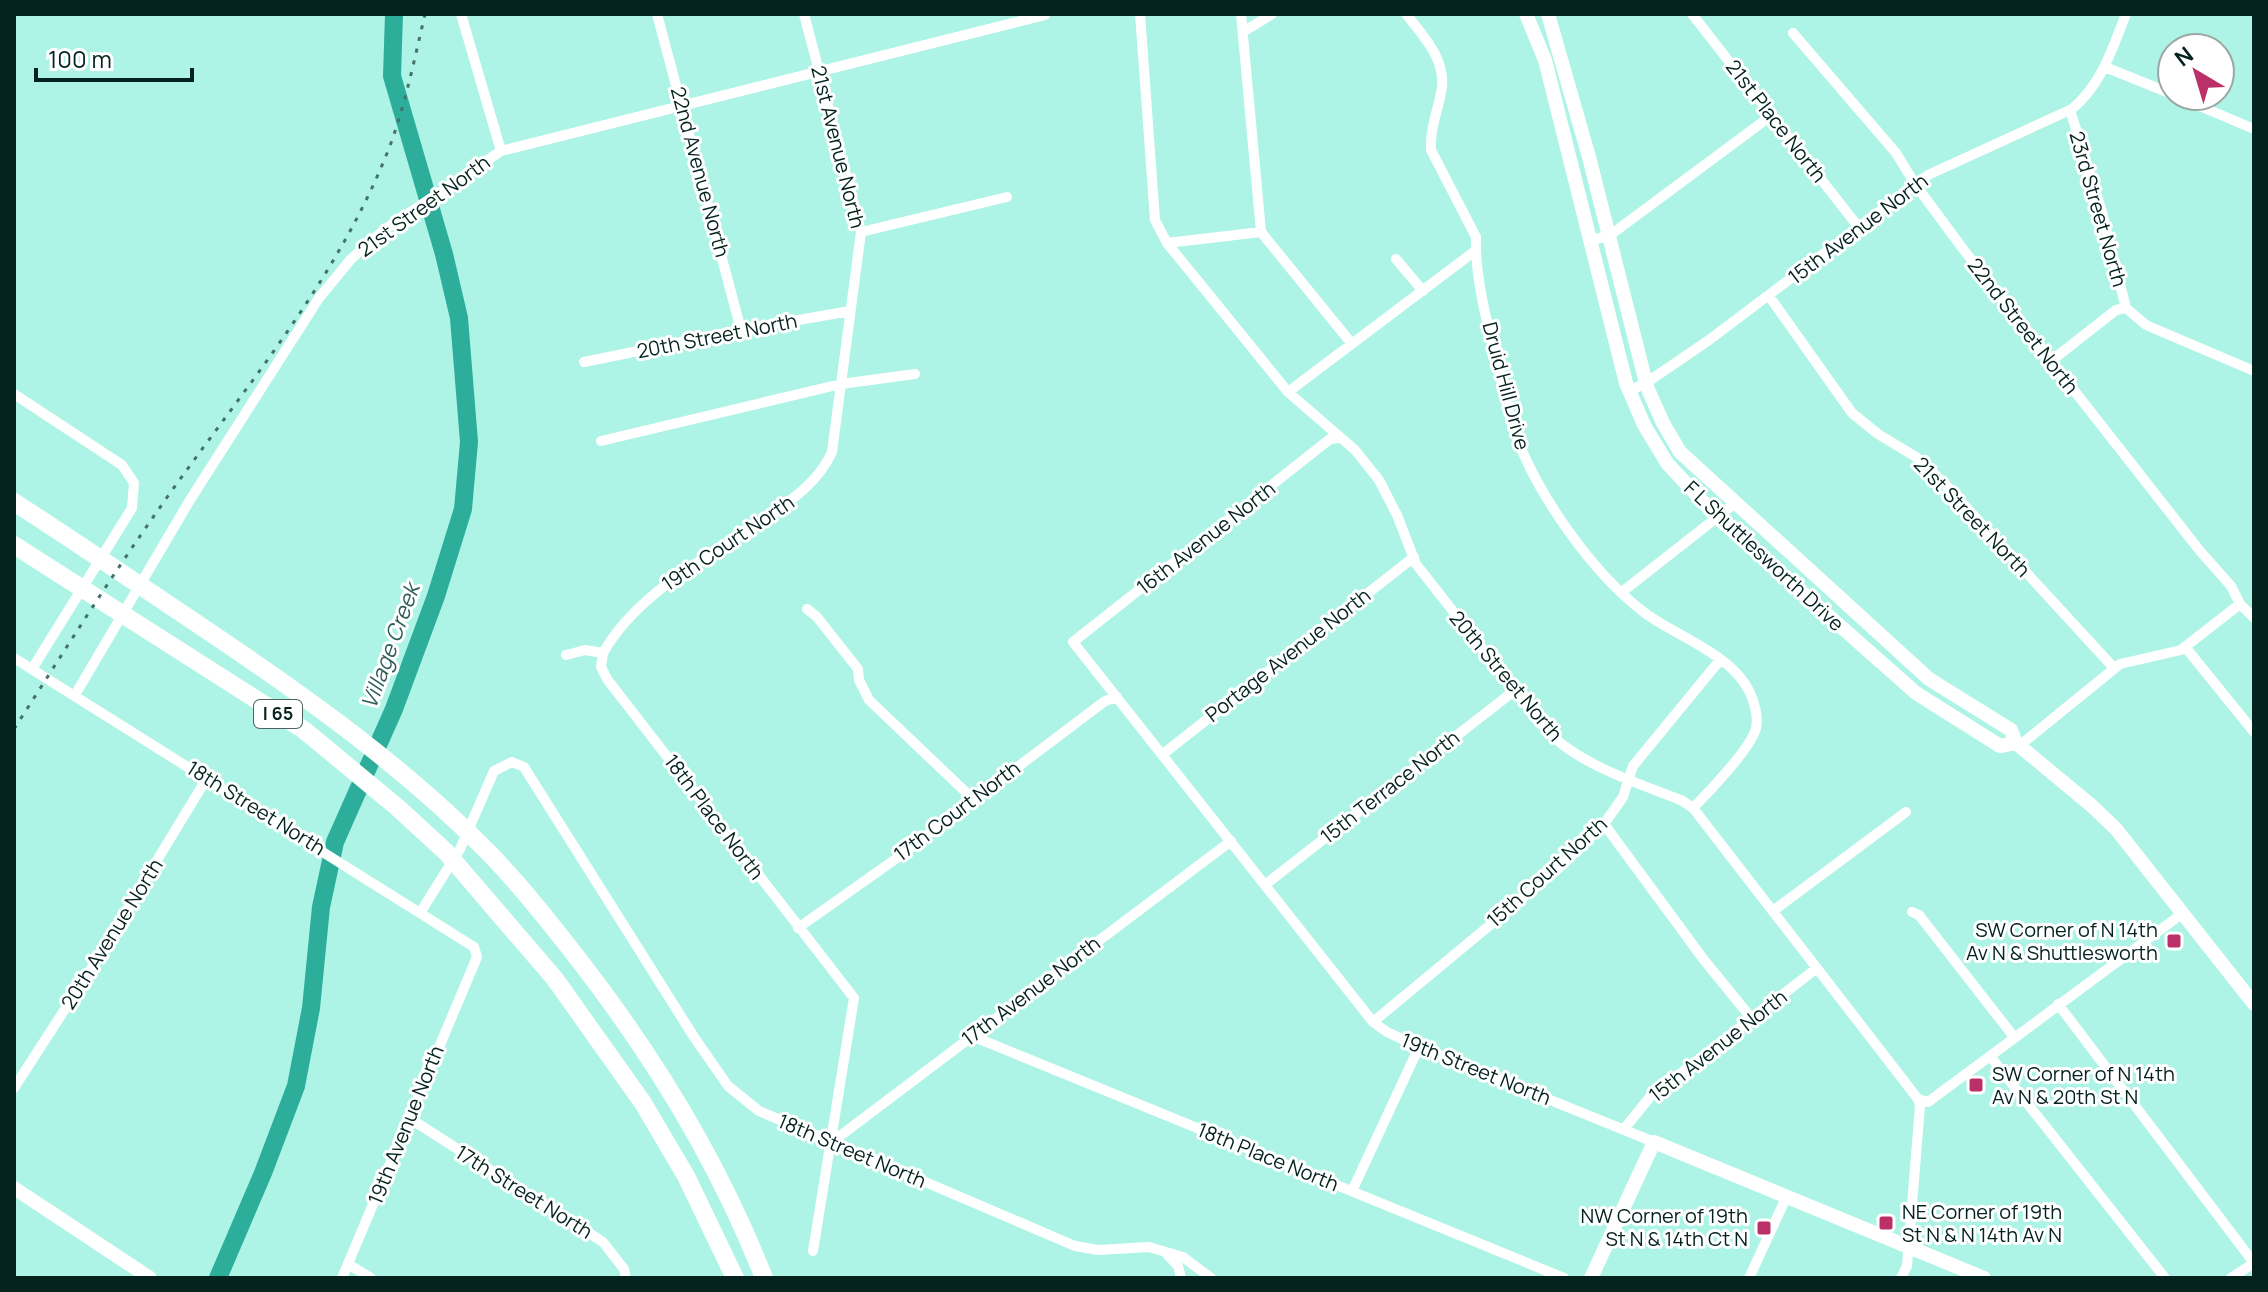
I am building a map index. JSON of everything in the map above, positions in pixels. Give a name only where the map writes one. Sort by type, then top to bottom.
[{"type":"highway","name":"I 65","points":[[14,502],[307,698],[435,801],[491,855],[545,916],[617,1009],[661,1075],[715,1168],[764,1278]]},
{"type":"highway","name":"I 65","points":[[14,545],[304,730],[446,852],[555,979],[643,1103],[686,1176],[735,1278]]},
{"type":"highway","points":[[14,557],[50,567]]},
{"type":"main road","name":"F L Shuttlesworth Drive","points":[[1526,14],[1545,60],[1629,391],[1644,425],[1667,463],[1718,518],[1916,693],[2000,746],[2017,744]]},
{"type":"main road","name":"F L Shuttlesworth Drive","points":[[1548,14],[1646,383],[1663,423],[1680,452],[1929,679],[2011,730],[2017,744],[2116,829],[2254,1004]]},
{"type":"main road","name":"19th Street North","points":[[1654,1142],[1984,1278]]},
{"type":"main road","points":[[1591,1278],[1654,1142]]},
{"type":"main road","points":[[14,1188],[150,1278]]},
{"type":"street","points":[[461,14],[501,151]]},
{"type":"street","name":"22nd Avenue North","points":[[657,14],[741,330]]},
{"type":"street","name":"21st Avenue North","points":[[804,14],[861,232],[836,424]]},
{"type":"street","points":[[1140,14],[1155,220],[1167,243],[1261,232]]},
{"type":"street","points":[[1241,14],[1261,232],[1352,344]]},
{"type":"street","points":[[1243,32],[1272,14]]},
{"type":"street","name":"Druid Hill Drive","points":[[1406,14],[1436,53],[1440,67],[1442,89],[1430,135],[1431,150],[1476,237],[1475,251],[1492,343],[1514,431],[1529,467],[1579,547],[1622,592],[1643,611],[1720,660],[1740,677],[1754,702],[1756,728],[1743,750],[1693,808]]},
{"type":"street","name":"21st Place North","points":[[1692,14],[1860,229]]},
{"type":"street","name":"15th Avenue North","points":[[1629,391],[1646,383],[1769,296],[1928,175],[2070,110],[2087,96],[2105,67],[2126,14]]},
{"type":"street","name":"21st Street North","points":[[75,695],[190,500],[319,298],[351,259],[384,230],[447,185],[501,151],[1045,15]]},
{"type":"street","name":"22nd Street North","points":[[1793,33],[1896,153],[1915,184],[2051,361],[2254,618]]},
{"type":"street","points":[[2105,67],[2156,88]]},
{"type":"street","name":"23rd Street North","points":[[2070,110],[2102,212],[2126,308],[2146,325],[2254,371]]},
{"type":"street","points":[[2214,112],[2254,129]]},
{"type":"street","points":[[1591,240],[1609,236],[1772,115]]},
{"type":"street","points":[[861,232],[1007,197]]},
{"type":"street","name":"20th Street North","points":[[1167,243],[1288,392],[1355,450],[1385,490],[1416,564],[1555,740],[1586,760],[1693,808],[1918,1099]]},
{"type":"street","points":[[1288,392],[1475,251]]},
{"type":"street","points":[[1396,259],[1423,291]]},
{"type":"street","name":"21st Street North","points":[[1769,296],[1852,413],[1878,434],[1916,457],[1944,483],[2114,668]]},
{"type":"street","points":[[2051,361],[2116,310],[2126,308]]},
{"type":"street","name":"20th Street North","points":[[584,362],[850,311]]},
{"type":"street","points":[[601,441],[841,384],[915,374]]},
{"type":"street","points":[[14,394],[122,465],[134,483],[132,508],[32,669]]},
{"type":"street","name":"19th Court North","points":[[603,653],[611,637],[646,599],[801,494],[828,461],[835,440],[836,424]]},
{"type":"street","name":"16th Avenue North","points":[[1073,642],[1330,439],[1340,438]]},
{"type":"street","points":[[1622,592],[1734,504]]},
{"type":"street","name":"Portage Avenue North","points":[[1163,754],[1414,557]]},
{"type":"street","points":[[2017,744],[2114,668],[2186,648],[2240,604]]},
{"type":"street","points":[[807,609],[817,617],[858,669],[859,680],[869,700],[973,799]]},
{"type":"street","name":"19th Street North","points":[[1073,642],[1373,1022],[1419,1047],[1654,1142]]},
{"type":"street","points":[[2186,648],[2254,732]]},
{"type":"street","points":[[566,655],[585,650],[603,653]]},
{"type":"street","name":"18th Place North","points":[[603,653],[601,667],[607,679],[854,998],[832,1142]]},
{"type":"street","name":"18th Street North","points":[[14,658],[474,947],[477,957],[470,972]]},
{"type":"street","name":"15th Court North","points":[[1373,1022],[1560,867],[1604,824],[1623,797],[1633,766],[1720,660]]},
{"type":"street","name":"15th Terrace North","points":[[1266,884],[1514,691]]},
{"type":"street","name":"17th Court North","points":[[798,928],[897,858],[1105,701],[1117,697]]},
{"type":"street","name":"18th Street North","points":[[420,913],[460,849],[494,771],[512,762],[524,767],[694,1037],[728,1086],[759,1111],[1075,1246],[1098,1250],[1149,1247],[1183,1257],[1211,1278]]},
{"type":"street","name":"20th Avenue North","points":[[14,1088],[207,778]]},
{"type":"street","points":[[1773,911],[1906,812]]},
{"type":"street","points":[[1604,824],[1704,960],[1752,1019]]},
{"type":"street","name":"17th Avenue North","points":[[832,1142],[1231,841]]},
{"type":"street","points":[[1912,912],[1919,915],[2014,1037]]},
{"type":"street","points":[[1918,1099],[1928,1102],[2183,913]]},
{"type":"street","name":"15th Avenue North","points":[[1624,1129],[1650,1097],[1817,968]]},
{"type":"street","name":"19th Avenue North","points":[[342,1278],[470,972]]},
{"type":"street","points":[[2058,1004],[2254,1263],[2231,1278]]},
{"type":"street","name":"18th Place North","points":[[972,1036],[1564,1278]]},
{"type":"street","points":[[1352,1191],[1419,1047]]},
{"type":"street","points":[[1990,1056],[2165,1278]]},
{"type":"street","points":[[1901,1278],[1907,1266],[1909,1247],[1920,1106],[1918,1099]]},
{"type":"street","name":"17th Street North","points":[[409,1118],[603,1242],[624,1269],[626,1278]]},
{"type":"street","points":[[813,1251],[832,1142]]},
{"type":"street","points":[[1749,1278],[1786,1198]]},
{"type":"street","points":[[1165,1251],[1178,1266],[1181,1278]]},
{"type":"street","points":[[348,1264],[371,1278]]},
{"type":"waterway","name":"Village Creek","points":[[218,1278],[296,1086],[311,1008],[321,907],[335,842],[394,709],[436,596],[463,509],[469,442],[459,318],[444,254],[392,76],[394,14]]},
{"type":"railway","points":[[14,729],[130,551],[281,341],[342,245],[391,143],[425,14]]},
{"type":"place","name":"SW Corner of N 14th Av N & Shuttlesworth","points":[[2174,941]]},
{"type":"place","name":"SW Corner of N 14th Av N & 20th St N","points":[[1976,1085]]},
{"type":"place","name":"NE Corner of 19th St N & N 14th Av N","points":[[1886,1223]]},
{"type":"place","name":"NW Corner of 19th St N & 14th Ct N","points":[[1764,1228]]}]
